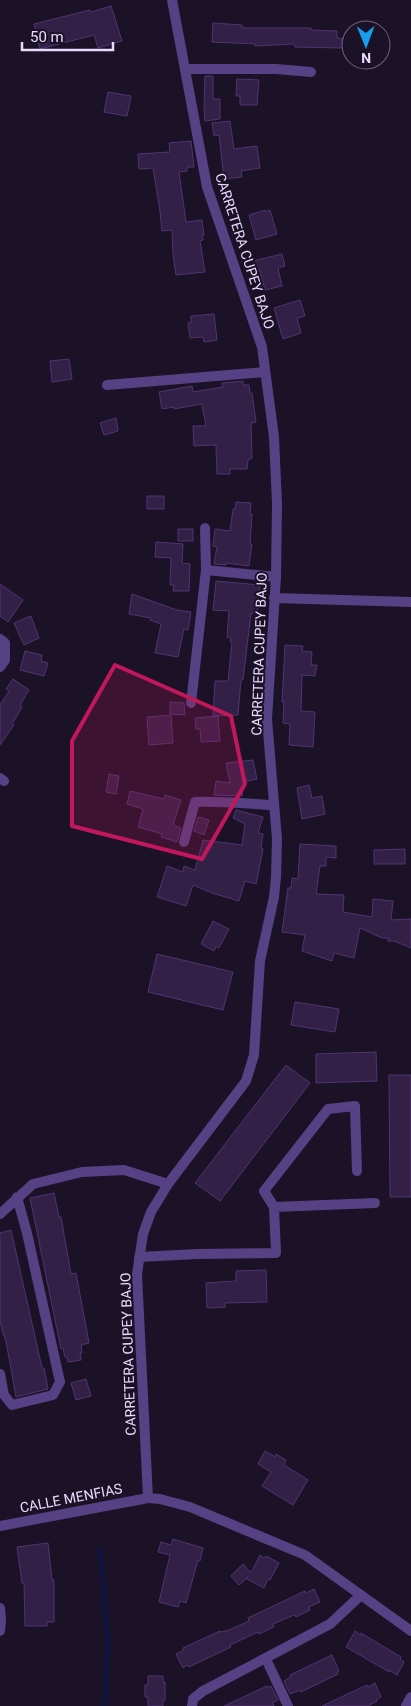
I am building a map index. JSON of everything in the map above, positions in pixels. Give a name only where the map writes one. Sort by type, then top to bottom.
[{"type":"street","name":"CARRETERA CUPEY BAJO","points":[[148,1498],[137,1274],[143,1234],[151,1212],[168,1184],[246,1081],[252,1064],[260,962],[274,897],[277,839],[267,719],[276,576],[277,504],[274,437],[262,347],[207,187],[172,0]]},
{"type":"street","points":[[185,69],[276,69],[311,72]]},
{"type":"street","points":[[108,385],[265,372]]},
{"type":"street","points":[[191,703],[206,570],[205,528]]},
{"type":"street","points":[[206,570],[276,576]]},
{"type":"street","points":[[274,598],[411,602]]},
{"type":"street","points":[[0,640],[5,643],[5,660],[0,667]]},
{"type":"street","points":[[184,842],[195,802],[221,801],[274,805]]},
{"type":"street","points":[[139,1257],[276,1253],[274,1207],[264,1191],[328,1109],[355,1106],[357,1171]]},
{"type":"street","points":[[0,1214],[33,1184],[82,1172],[124,1170],[168,1184]]},
{"type":"street","points":[[0,1374],[4,1395],[12,1405],[53,1396],[60,1382],[27,1233],[17,1197]]},
{"type":"street","points":[[274,1207],[375,1203]]},
{"type":"street","points":[[148,1498],[190,1506],[306,1555],[411,1631]]},
{"type":"street","name":"CALLE MENFIAS","points":[[0,1526],[148,1498]]},
{"type":"street","points":[[192,1706],[193,1699],[203,1691],[330,1624],[361,1595]]},
{"type":"street","points":[[0,1608],[0,1631]]},
{"type":"street","points":[[266,1659],[288,1706]]},
{"type":"street","points":[[406,1706],[411,1696]]},
{"type":"highlighted area","points":[[115,665],[231,716],[245,784],[202,859],[72,826],[72,741]]},
{"type":"building","points":[[111,6],[122,41],[98,48],[94,35],[40,49],[34,24]]},
{"type":"building","points":[[213,23],[242,25],[242,28],[311,28],[311,30],[337,31],[337,38],[341,39],[341,48],[295,47],[294,44],[255,46],[255,44],[212,42]]},
{"type":"building","points":[[205,76],[213,76],[213,99],[220,99],[220,119],[205,121]]},
{"type":"building","points":[[237,79],[259,80],[257,105],[240,105],[240,96],[236,96]]},
{"type":"building","points":[[108,92],[131,96],[127,116],[104,112]]},
{"type":"building","points":[[230,121],[234,149],[257,146],[260,168],[241,171],[242,177],[224,179],[219,135],[214,136],[212,123]]},
{"type":"building","points":[[191,141],[194,167],[187,167],[187,171],[179,172],[186,222],[202,220],[204,235],[202,235],[203,240],[200,241],[205,272],[176,275],[172,230],[162,231],[153,168],[139,169],[138,154],[170,152],[169,143]]},
{"type":"building","points":[[265,210],[266,212],[270,210],[277,234],[256,240],[249,215]]},
{"type":"building","points":[[282,254],[285,266],[278,268],[282,286],[265,290],[260,271],[255,271],[253,261]]},
{"type":"building","points":[[300,300],[305,316],[297,318],[301,333],[283,339],[274,308]]},
{"type":"building","points":[[214,314],[217,340],[204,342],[203,337],[190,338],[188,323],[191,323],[191,316]]},
{"type":"building","points":[[69,359],[72,379],[52,382],[50,361]]},
{"type":"building","points":[[243,381],[243,385],[249,385],[250,393],[252,393],[256,422],[251,423],[252,458],[248,460],[247,469],[230,469],[230,474],[217,474],[216,445],[194,446],[193,426],[206,426],[202,404],[162,409],[159,392],[192,386],[193,392],[223,387],[222,383]]},
{"type":"building","points":[[116,418],[118,431],[104,435],[100,423]]},
{"type":"building","points":[[147,496],[164,496],[164,509],[147,509]]},
{"type":"building","points":[[236,502],[251,503],[250,544],[252,544],[249,566],[226,563],[226,565],[214,564],[217,547],[213,546],[215,529],[230,531],[233,509],[235,509]]},
{"type":"building","points":[[178,529],[193,529],[193,541],[178,541]]},
{"type":"building","points":[[156,542],[183,544],[182,563],[190,564],[189,591],[173,591],[174,585],[170,585],[171,558],[155,557]]},
{"type":"building","points":[[216,581],[260,585],[257,613],[251,613],[238,715],[213,716],[215,681],[228,681],[232,642],[230,642],[231,638],[227,637],[229,611],[213,610]]},
{"type":"building","points":[[0,584],[23,600],[8,622],[0,616]]},
{"type":"building","points":[[132,594],[177,610],[191,612],[188,630],[184,629],[178,657],[155,653],[161,624],[150,620],[151,618],[129,614]]},
{"type":"building","points":[[31,616],[39,638],[24,645],[14,623]]},
{"type":"building","points":[[285,645],[303,646],[302,651],[312,652],[311,665],[317,665],[315,676],[302,675],[301,711],[315,712],[313,747],[289,745],[290,724],[283,723],[284,702],[282,702]]},
{"type":"building","points":[[25,651],[42,655],[41,661],[48,663],[44,676],[20,670]]},
{"type":"building","points":[[13,679],[29,690],[20,705],[22,707],[12,724],[14,725],[0,745],[0,705],[9,691],[6,689]]},
{"type":"building","points":[[170,702],[184,703],[185,715],[170,714]]},
{"type":"building","points":[[171,715],[173,743],[149,745],[147,717]]},
{"type":"building","points":[[218,716],[220,741],[201,742],[200,729],[196,729],[195,718]]},
{"type":"building","points":[[253,760],[257,779],[244,782],[242,796],[214,795],[216,781],[230,783],[226,763]]},
{"type":"building","points":[[109,774],[119,776],[116,794],[106,792]]},
{"type":"building","points":[[309,785],[312,798],[322,796],[325,814],[302,819],[297,788]]},
{"type":"building","points":[[130,791],[164,799],[165,795],[181,800],[173,825],[181,828],[177,842],[161,837],[162,834],[138,827],[143,809],[127,804]]},
{"type":"building","points":[[236,810],[263,817],[258,833],[263,834],[261,848],[263,849],[256,884],[245,881],[239,901],[193,885],[186,906],[157,897],[167,866],[183,872],[184,866],[195,870],[203,840],[242,845],[245,824],[233,818]]},
{"type":"building","points":[[198,817],[209,820],[204,835],[194,831]]},
{"type":"building","points":[[300,844],[336,846],[336,858],[326,857],[326,866],[320,866],[316,894],[344,895],[343,912],[372,917],[373,899],[393,901],[391,920],[411,919],[411,948],[394,941],[388,941],[388,938],[382,938],[360,928],[354,958],[334,953],[332,961],[302,951],[305,935],[282,932],[288,888],[291,888],[292,878],[298,879]]},
{"type":"building","points":[[405,849],[405,864],[374,864],[374,850]]},
{"type":"building","points":[[213,921],[229,929],[219,948],[216,947],[214,951],[201,944]]},
{"type":"building","points":[[157,954],[233,972],[223,1010],[148,992]]},
{"type":"building","points":[[295,1002],[339,1009],[335,1032],[291,1025]]},
{"type":"building","points":[[376,1052],[377,1081],[316,1083],[316,1054]]},
{"type":"building","points":[[286,1065],[310,1083],[220,1201],[195,1183]]},
{"type":"building","points":[[389,1075],[411,1075],[411,1197],[390,1197]]},
{"type":"building","points":[[54,1193],[59,1217],[61,1217],[71,1274],[76,1273],[89,1343],[81,1345],[81,1360],[68,1362],[63,1348],[61,1349],[30,1198]]},
{"type":"building","points":[[11,1230],[48,1389],[16,1397],[6,1341],[0,1321],[0,1233]]},
{"type":"building","points":[[266,1270],[267,1302],[225,1303],[225,1307],[207,1308],[206,1283],[236,1281],[236,1271]]},
{"type":"building","points":[[86,1379],[91,1396],[76,1400],[71,1383]]},
{"type":"building","points":[[265,1451],[275,1457],[276,1454],[286,1460],[284,1465],[308,1480],[293,1505],[262,1486],[271,1472],[258,1464]]},
{"type":"building","points":[[173,1539],[203,1548],[186,1603],[180,1601],[178,1607],[159,1602],[170,1555],[158,1552],[161,1542],[171,1545]]},
{"type":"building","points":[[48,1543],[52,1580],[54,1580],[54,1622],[47,1622],[47,1626],[25,1626],[24,1583],[22,1583],[17,1547]]},
{"type":"building","points":[[260,1555],[279,1563],[270,1580],[268,1579],[264,1588],[247,1579],[248,1577],[239,1585],[231,1576],[243,1564],[251,1573]]},
{"type":"building","points":[[314,1589],[320,1602],[309,1607],[310,1610],[296,1617],[294,1615],[273,1624],[274,1627],[259,1634],[258,1632],[230,1645],[231,1647],[183,1668],[176,1654],[184,1650],[183,1648],[220,1631],[229,1630],[249,1621],[248,1618],[305,1591],[306,1593]]},
{"type":"building","points":[[355,1631],[401,1657],[400,1659],[404,1662],[397,1675],[346,1647]]},
{"type":"building","points":[[332,1655],[339,1671],[337,1672],[338,1674],[301,1692],[300,1690],[290,1694],[284,1681],[291,1677],[290,1675]]},
{"type":"building","points":[[148,1676],[163,1676],[165,1700],[163,1700],[163,1706],[148,1706],[148,1697],[145,1697],[145,1685],[148,1685]]},
{"type":"building","points":[[375,1683],[381,1697],[368,1706],[322,1706],[367,1685],[368,1687]]},
{"type":"building","points":[[267,1686],[268,1688],[271,1686],[278,1700],[272,1703],[274,1706],[224,1706]]},
{"type":"waterway","points":[[100,1549],[108,1643],[105,1706]]}]
